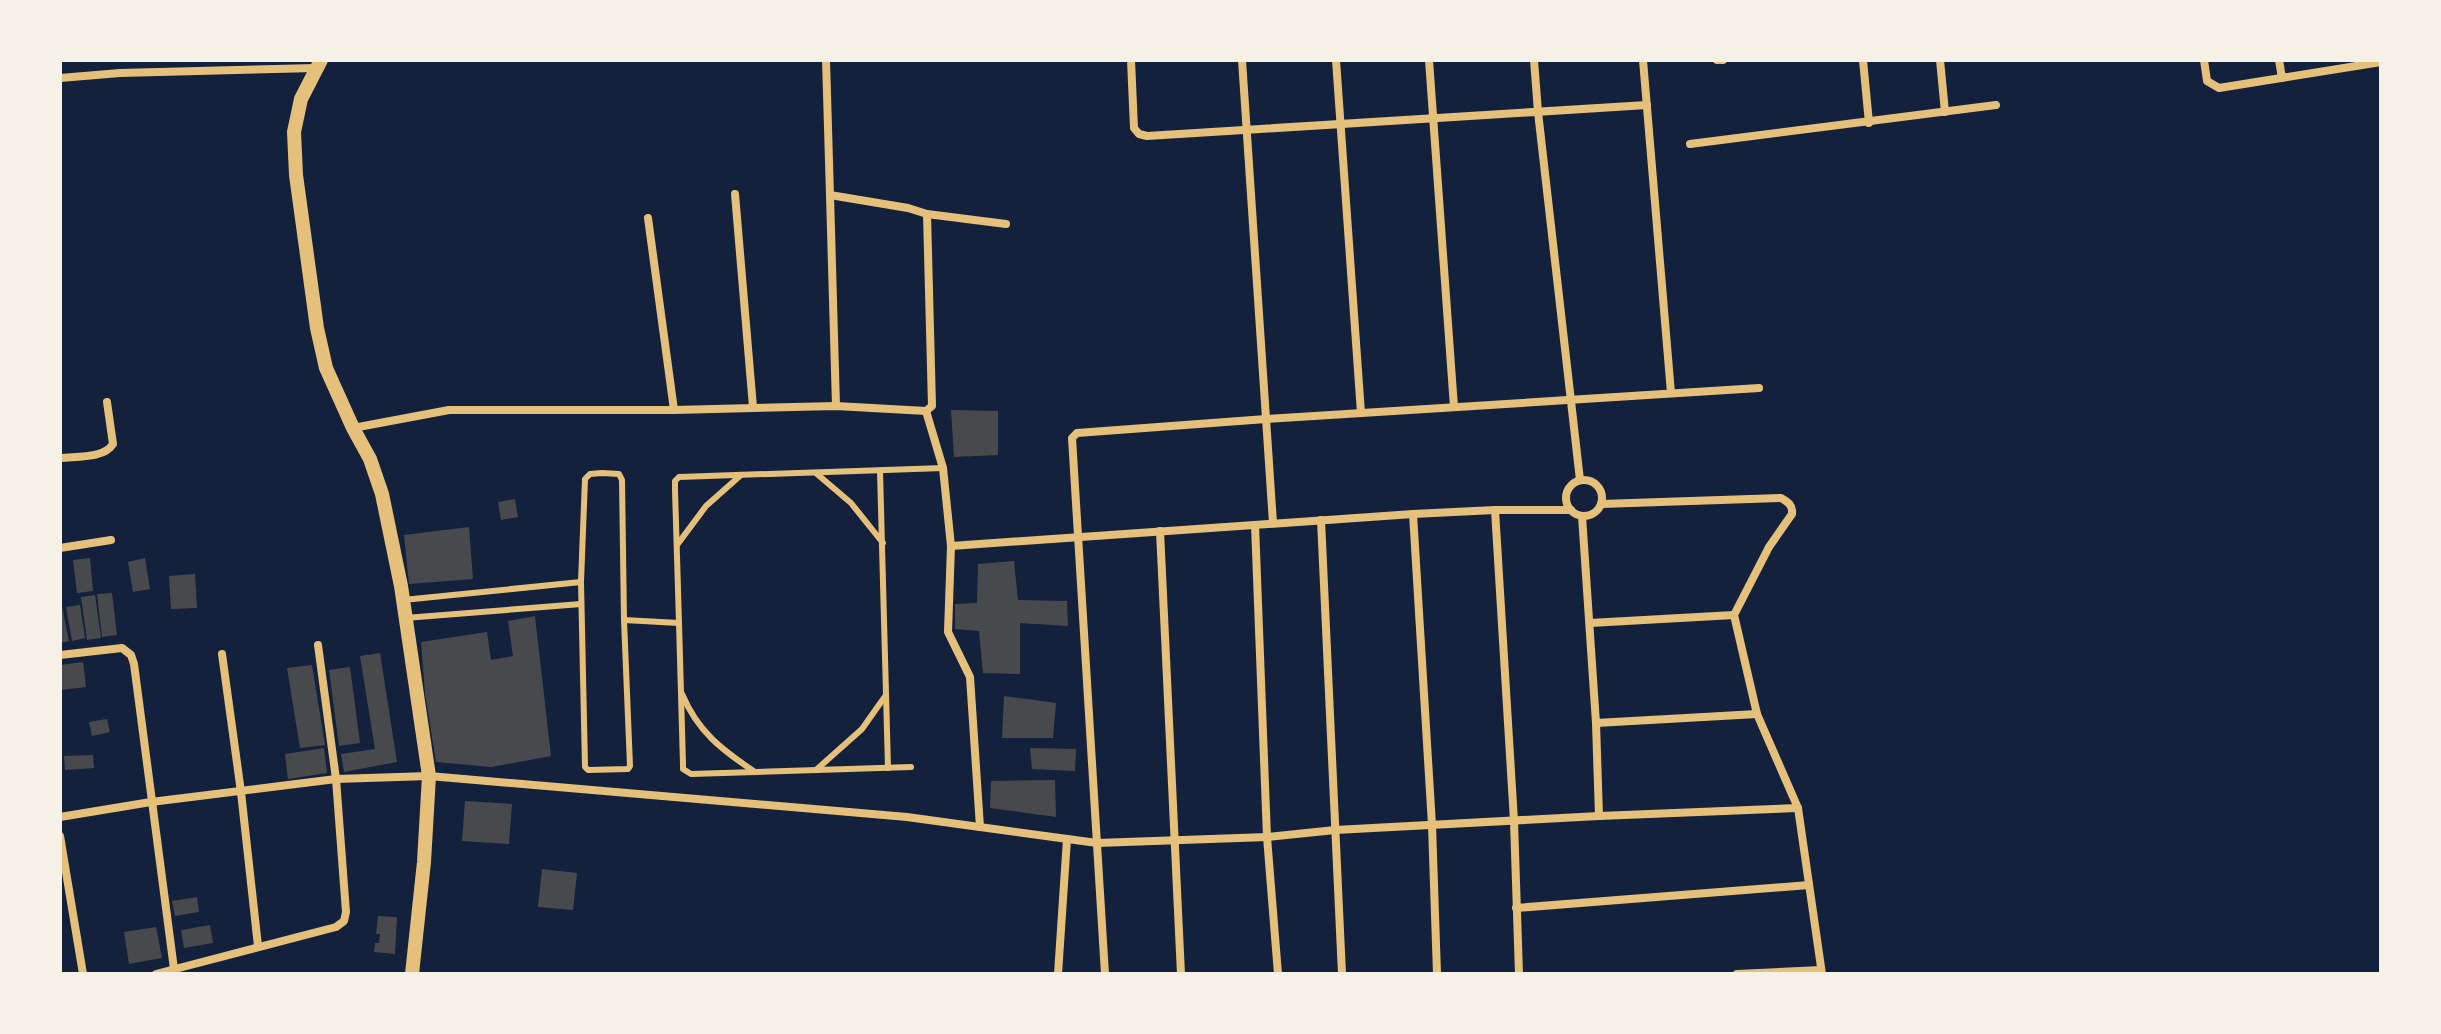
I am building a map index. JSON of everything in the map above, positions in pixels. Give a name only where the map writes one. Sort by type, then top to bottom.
[{"type":"street","points":[[826,60],[836,406]]},
{"type":"street","points":[[1131,60],[1134,128],[1139,134],[1147,136],[1647,105]]},
{"type":"street","points":[[1242,60],[1273,523]]},
{"type":"street","points":[[1336,60],[1361,413]]},
{"type":"street","points":[[1429,60],[1454,407]]},
{"type":"street","points":[[1534,60],[1580,480]]},
{"type":"street","points":[[1643,60],[1671,393]]},
{"type":"street","points":[[1863,60],[1869,123]]},
{"type":"street","points":[[1940,60],[1945,112]]},
{"type":"street","points":[[2204,60],[2207,81],[2219,88],[2355,63],[2381,62]]},
{"type":"street","points":[[2279,60],[2282,78]]},
{"type":"street","points":[[60,78],[318,64],[301,99],[294,132],[296,175],[317,328],[326,368],[370,459],[382,494],[403,600],[429,776],[412,974]]},
{"type":"street","points":[[1690,144],[1996,105]]},
{"type":"street","points":[[735,194],[753,407]]},
{"type":"street","points":[[830,195],[927,214],[1006,224]]},
{"type":"street","points":[[353,428],[449,410],[836,406],[926,411],[932,406],[927,214]]},
{"type":"street","points":[[648,218],[674,410]]},
{"type":"street","points":[[1105,974],[1072,438],[1077,433],[1759,388]]},
{"type":"street","points":[[60,458],[103,453],[110,449],[113,444],[107,402]]},
{"type":"street","points":[[926,411],[943,468],[951,546],[948,632],[970,677],[980,827]]},
{"type":"street","points":[[951,546],[1495,510],[1571,510],[1582,516],[1595,513],[1601,504],[1601,490],[1592,481],[1580,480],[1569,487],[1566,499],[1571,510]]},
{"type":"street","points":[[1601,504],[1781,498],[1793,509],[1769,547],[1734,615],[1757,714],[1798,808],[1822,972],[1737,974]]},
{"type":"street","points":[[1495,510],[1514,821],[1519,974]]},
{"type":"street","points":[[1413,514],[1432,825],[1437,974]]},
{"type":"street","points":[[1582,516],[1599,816]]},
{"type":"street","points":[[1321,520],[1342,974]]},
{"type":"street","points":[[1255,525],[1267,837],[1278,974]]},
{"type":"street","points":[[1160,531],[1181,974]]},
{"type":"street","points":[[60,548],[111,540]]},
{"type":"street","points":[[1590,623],[1734,615]]},
{"type":"street","points":[[156,974],[336,927],[344,921],[346,912],[336,779],[318,645]]},
{"type":"street","points":[[60,655],[122,648],[131,655],[174,969]]},
{"type":"street","points":[[222,654],[258,946]]},
{"type":"street","points":[[1596,723],[1757,714]]},
{"type":"street","points":[[60,817],[151,802],[336,779],[429,776],[907,817],[1097,843],[1267,837],[1335,830],[1798,808]]},
{"type":"street","points":[[60,836],[83,974]]},
{"type":"street","points":[[1058,974],[1067,839]]},
{"type":"street","points":[[1516,908],[1809,885]]},
{"type":"lane","points":[[911,767],[691,774],[683,769],[675,481],[679,477],[943,468]]},
{"type":"lane","points":[[880,471],[888,768]]},
{"type":"lane","points":[[816,473],[851,503],[883,543]]},
{"type":"lane","points":[[590,474],[619,474],[622,480],[630,767],[588,770],[585,767],[581,604],[586,477],[590,474]]},
{"type":"lane","points":[[677,545],[706,506],[741,475]]},
{"type":"lane","points":[[403,600],[581,582]]},
{"type":"lane","points":[[405,618],[581,604]]},
{"type":"lane","points":[[624,620],[679,623]]},
{"type":"lane","points":[[680,691],[708,738],[755,772]]},
{"type":"lane","points":[[816,770],[862,729],[886,695]]},
{"type":"building","points":[[951,410],[998,411],[998,455],[954,457]]},
{"type":"building","points":[[515,499],[518,517],[501,520],[498,502]]},
{"type":"building","points":[[469,527],[473,579],[409,584],[404,535]]},
{"type":"building","points":[[90,558],[93,591],[77,593],[73,560]]},
{"type":"building","points":[[145,558],[150,589],[133,592],[128,562]]},
{"type":"building","points":[[1014,561],[1018,600],[1067,601],[1068,626],[1020,623],[1020,674],[983,673],[979,631],[955,629],[955,604],[977,603],[978,564]]},
{"type":"building","points":[[195,574],[197,608],[171,609],[169,576]]},
{"type":"building","points":[[112,593],[117,635],[102,637],[97,594]]},
{"type":"building","points":[[95,595],[101,638],[87,640],[81,597]]},
{"type":"building","points":[[60,603],[69,641],[60,643]]},
{"type":"building","points":[[80,605],[85,638],[72,641],[66,607]]},
{"type":"building","points":[[535,616],[551,756],[491,767],[436,762],[421,642],[487,632],[491,660],[513,656],[508,621]]},
{"type":"building","points":[[380,653],[397,762],[344,772],[341,754],[375,749],[360,656]]},
{"type":"building","points":[[83,662],[86,687],[60,690],[60,665]]},
{"type":"building","points":[[312,665],[325,745],[300,748],[287,668]]},
{"type":"building","points":[[350,667],[360,743],[339,746],[329,670]]},
{"type":"building","points":[[1004,696],[1056,703],[1053,738],[1002,738]]},
{"type":"building","points":[[107,719],[110,732],[92,736],[89,722]]},
{"type":"building","points":[[324,748],[327,773],[288,779],[285,754]]},
{"type":"building","points":[[1030,748],[1076,749],[1075,771],[1032,769]]},
{"type":"building","points":[[93,755],[94,768],[65,770],[64,756]]},
{"type":"building","points":[[1055,780],[1056,817],[990,808],[991,781]]},
{"type":"building","points":[[465,801],[512,804],[509,844],[462,841]]},
{"type":"building","points":[[542,869],[577,873],[573,910],[538,907]]},
{"type":"building","points":[[197,897],[199,912],[175,916],[172,901]]},
{"type":"building","points":[[378,916],[397,917],[395,954],[374,952],[380,934],[376,934]]},
{"type":"building","points":[[210,925],[213,943],[184,948],[181,930]]},
{"type":"building","points":[[156,927],[162,958],[129,964],[124,932]]}]
